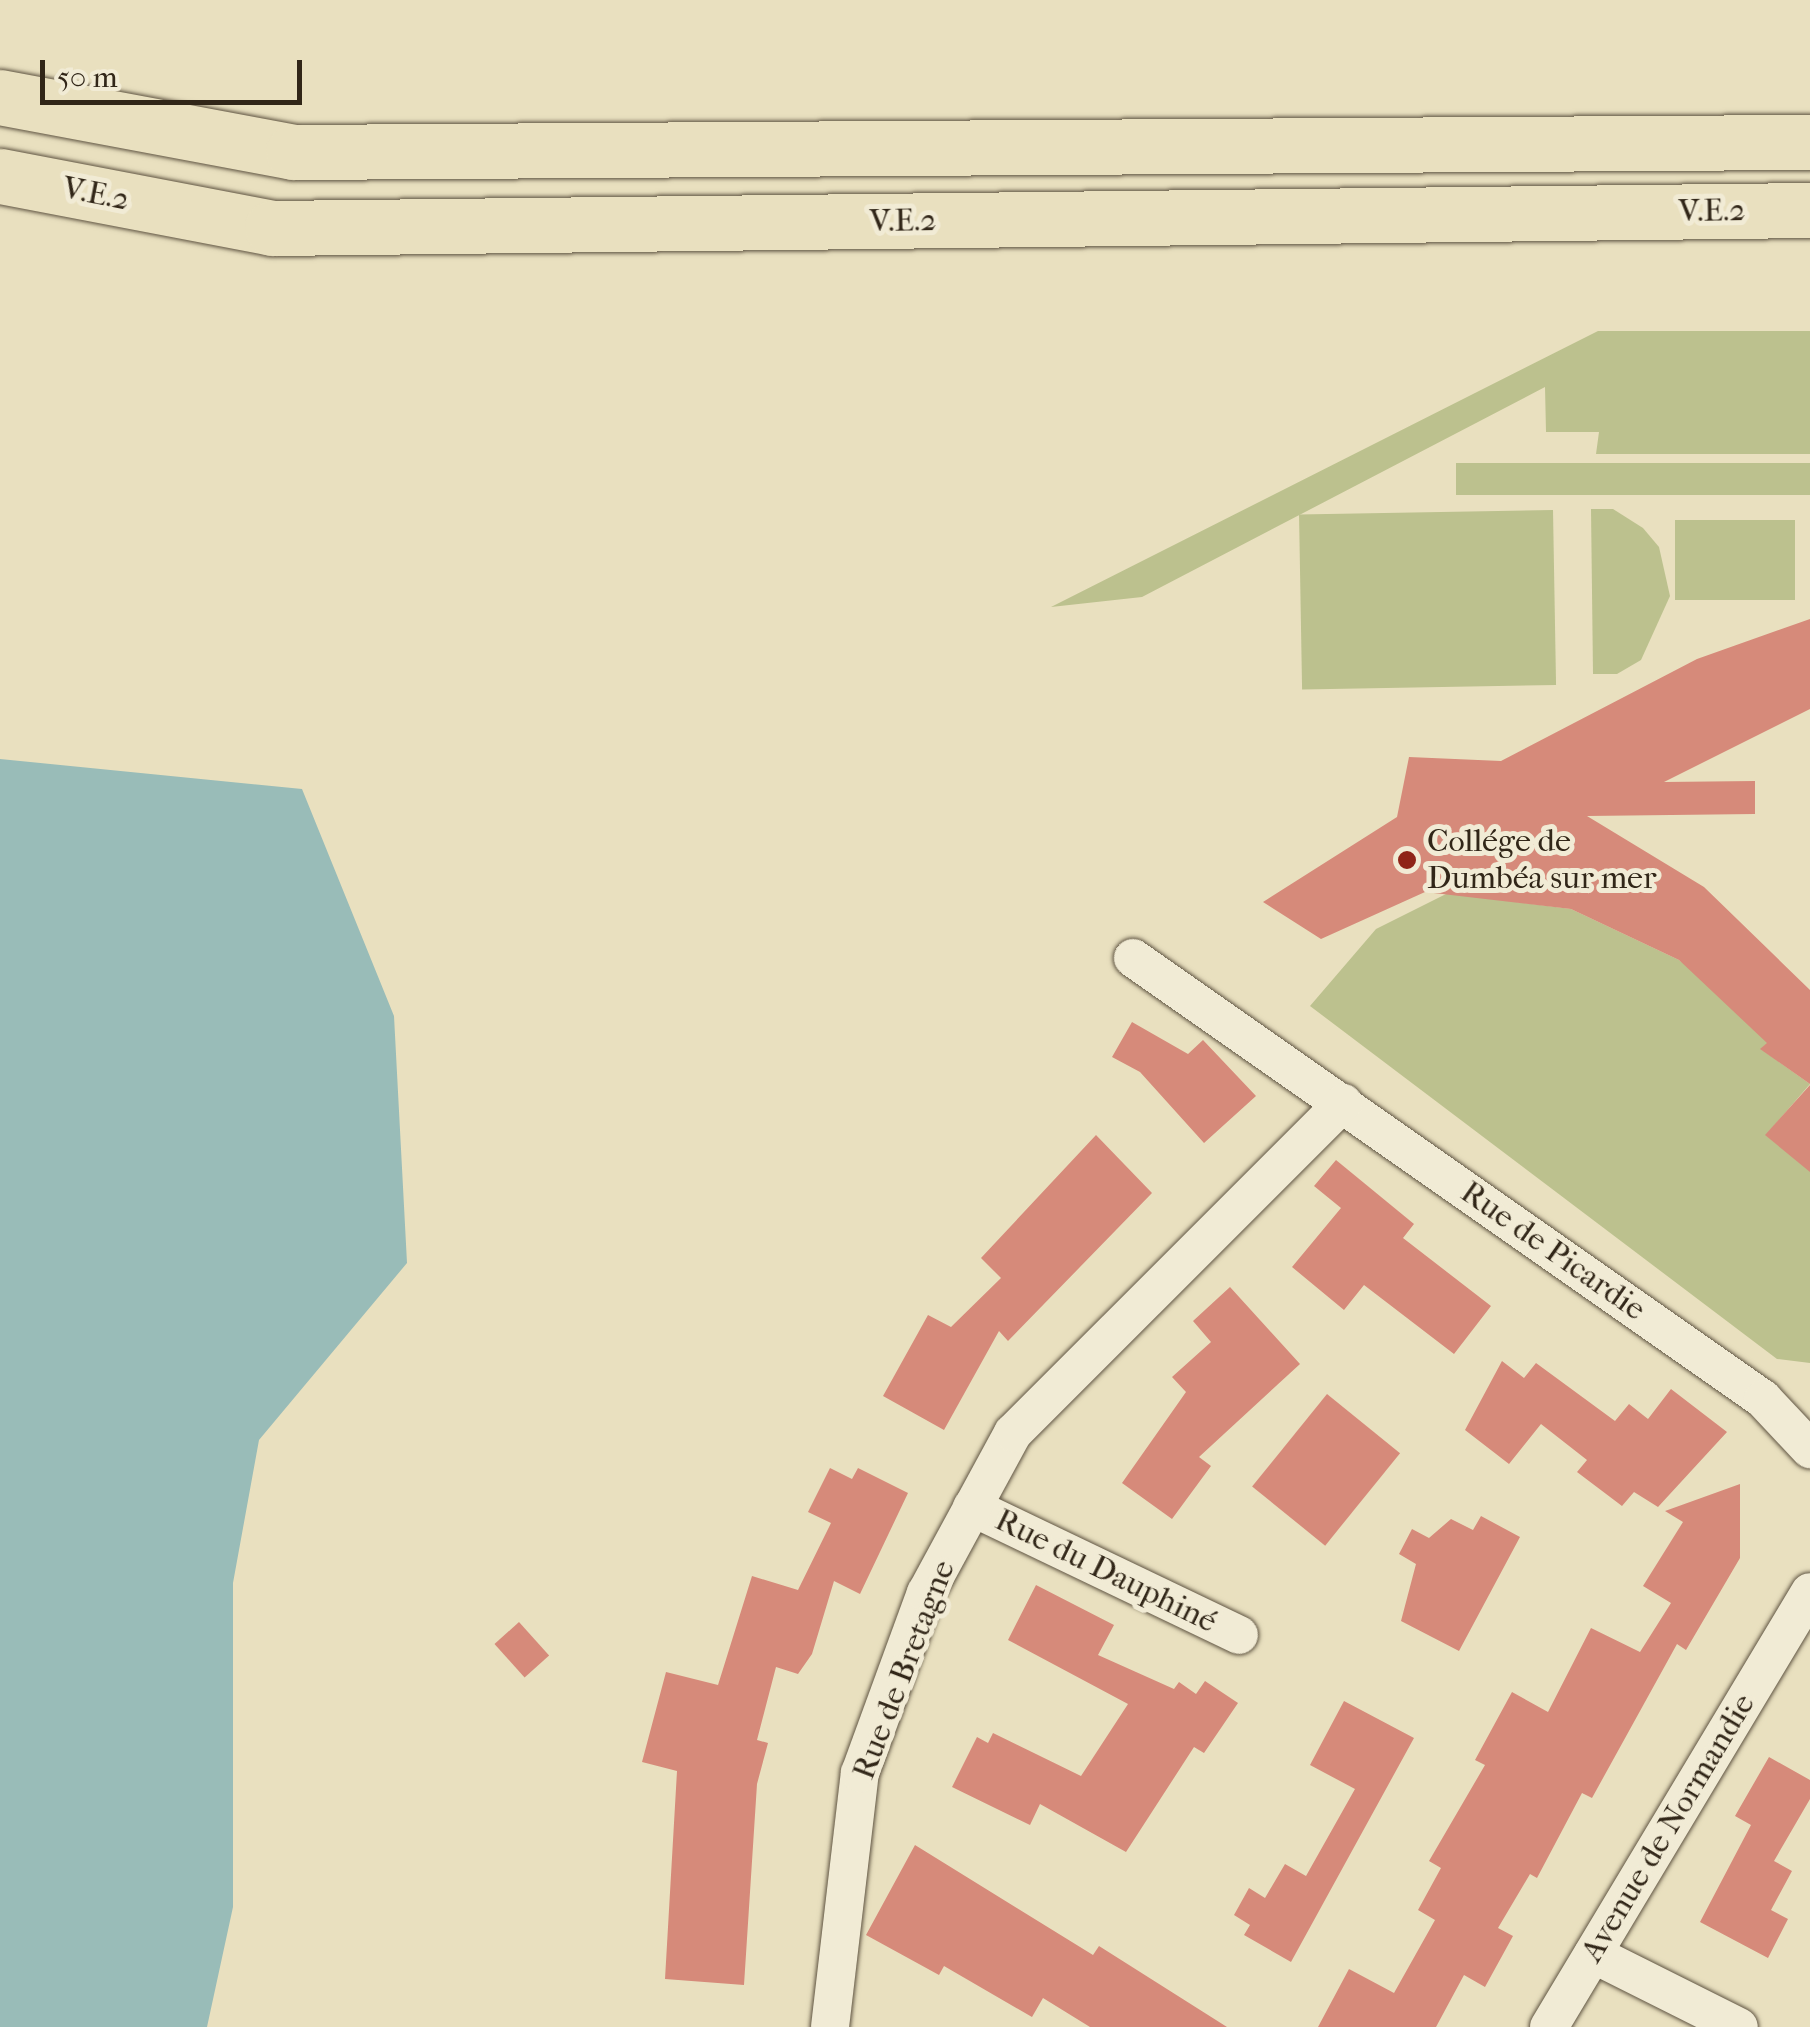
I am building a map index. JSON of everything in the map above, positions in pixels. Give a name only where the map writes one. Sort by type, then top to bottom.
[{"type":"highway","name":"V.E.2","points":[[0,97],[292,152],[1810,142]]},
{"type":"highway","name":"V.E.2","points":[[0,176],[272,228],[1810,210]]},
{"type":"street","name":"Rue de Picardie","points":[[1133,958],[1763,1399],[1810,1449]]},
{"type":"street","name":"Rue de Bretagne","points":[[830,2027],[860,1773],[926,1593],[1013,1433],[1343,1103]]},
{"type":"street","name":"Rue de Picardie","points":[[1763,1399],[1810,1417]]},
{"type":"street","name":"Rue du Dauphiné","points":[[972,1508],[1239,1636]]},
{"type":"street","name":"Avenue de Normandie","points":[[1549,2027],[1801,1624],[1810,1592]]},
{"type":"street","points":[[1593,1954],[1740,2027]]},
{"type":"green space","points":[[1598,331],[1810,331],[1810,454],[1596,454],[1599,432],[1546,432],[1545,387],[1142,597],[1051,607]]},
{"type":"green space","points":[[1456,463],[1810,463],[1810,495],[1456,495]]},
{"type":"green space","points":[[1591,509],[1613,509],[1643,528],[1659,547],[1670,596],[1641,660],[1617,674],[1593,674]]},
{"type":"green space","points":[[1553,510],[1556,685],[1302,689],[1299,514]]},
{"type":"green space","points":[[1675,520],[1795,520],[1795,600],[1675,600]]},
{"type":"green space","points":[[1448,893],[1571,909],[1679,960],[1776,1036],[1761,1049],[1810,1084],[1766,1135],[1810,1164],[1810,1363],[1777,1359],[1310,1006],[1376,929]]},
{"type":"water","points":[[0,759],[302,789],[394,1016],[407,1263],[259,1440],[233,1583],[233,1907],[207,2027],[0,2027]]},
{"type":"building","name":"Collége de Dumbéa sur mer","points":[[1810,619],[1810,709],[1664,782],[1755,781],[1755,814],[1587,816],[1704,887],[1810,990],[1810,1084],[1760,1049],[1767,1043],[1679,960],[1571,909],[1425,892],[1321,939],[1263,902],[1397,817],[1409,757],[1501,761],[1697,659]]},
{"type":"building","points":[[1132,1022],[1188,1054],[1203,1040],[1256,1096],[1204,1143],[1140,1072],[1112,1057]]},
{"type":"building","points":[[1810,1085],[1810,1172],[1765,1135]]},
{"type":"building","points":[[1096,1135],[1152,1193],[1008,1341],[999,1331],[944,1430],[883,1396],[928,1315],[951,1327],[1001,1278],[981,1258]]},
{"type":"building","points":[[1336,1160],[1414,1224],[1403,1238],[1491,1306],[1454,1354],[1364,1285],[1344,1310],[1292,1267],[1341,1208],[1314,1186]]},
{"type":"building","points":[[1230,1287],[1300,1364],[1199,1457],[1211,1466],[1172,1519],[1122,1483],[1186,1392],[1172,1377],[1211,1342],[1193,1321]]},
{"type":"building","points":[[1502,1361],[1524,1378],[1536,1363],[1615,1421],[1629,1404],[1648,1419],[1671,1389],[1727,1432],[1658,1507],[1634,1492],[1622,1506],[1577,1472],[1587,1460],[1541,1424],[1509,1464],[1465,1430]]},
{"type":"building","points":[[1327,1394],[1400,1453],[1325,1546],[1252,1486]]},
{"type":"building","points":[[830,1468],[852,1479],[858,1468],[908,1493],[860,1594],[834,1581],[812,1654],[798,1674],[776,1667],[757,1740],[768,1743],[757,1784],[744,1985],[665,1979],[677,1771],[642,1762],[666,1672],[718,1685],[752,1576],[798,1590],[831,1523],[808,1512]]},
{"type":"building","points":[[1740,1484],[1740,1558],[1686,1650],[1677,1644],[1592,1798],[1582,1793],[1537,1878],[1530,1874],[1498,1928],[1513,1936],[1485,1987],[1464,1975],[1436,2027],[1318,2027],[1349,1969],[1394,1993],[1435,1920],[1418,1910],[1441,1868],[1429,1861],[1485,1765],[1475,1760],[1512,1692],[1548,1712],[1591,1628],[1640,1652],[1671,1603],[1643,1586],[1683,1522],[1665,1511]]},
{"type":"building","points":[[1481,1516],[1520,1537],[1459,1651],[1401,1621],[1416,1564],[1399,1554],[1412,1529],[1429,1538],[1451,1519],[1473,1530]]},
{"type":"building","points":[[1036,1585],[1114,1625],[1098,1655],[1174,1689],[1179,1682],[1196,1694],[1205,1681],[1238,1703],[1204,1753],[1194,1747],[1126,1852],[1040,1804],[1030,1825],[952,1787],[977,1737],[988,1743],[993,1733],[1081,1776],[1128,1704],[1008,1640]]},
{"type":"building","points":[[519,1622],[549,1655],[525,1678],[494,1644]]},
{"type":"building","points":[[1344,1701],[1414,1738],[1291,1962],[1244,1935],[1250,1925],[1234,1915],[1249,1888],[1265,1898],[1285,1864],[1306,1876],[1355,1789],[1310,1765]]},
{"type":"building","points":[[1769,1757],[1810,1780],[1810,1799],[1774,1861],[1792,1871],[1771,1910],[1788,1919],[1768,1958],[1700,1922],[1751,1825],[1735,1816]]},
{"type":"building","points":[[915,1845],[1093,1955],[1099,1946],[1227,2027],[1090,2027],[1043,1998],[1032,2017],[944,1966],[939,1975],[866,1935]]},
{"type":"place","name":"Collége de Dumbéa sur mer","points":[[1407,860]]}]
